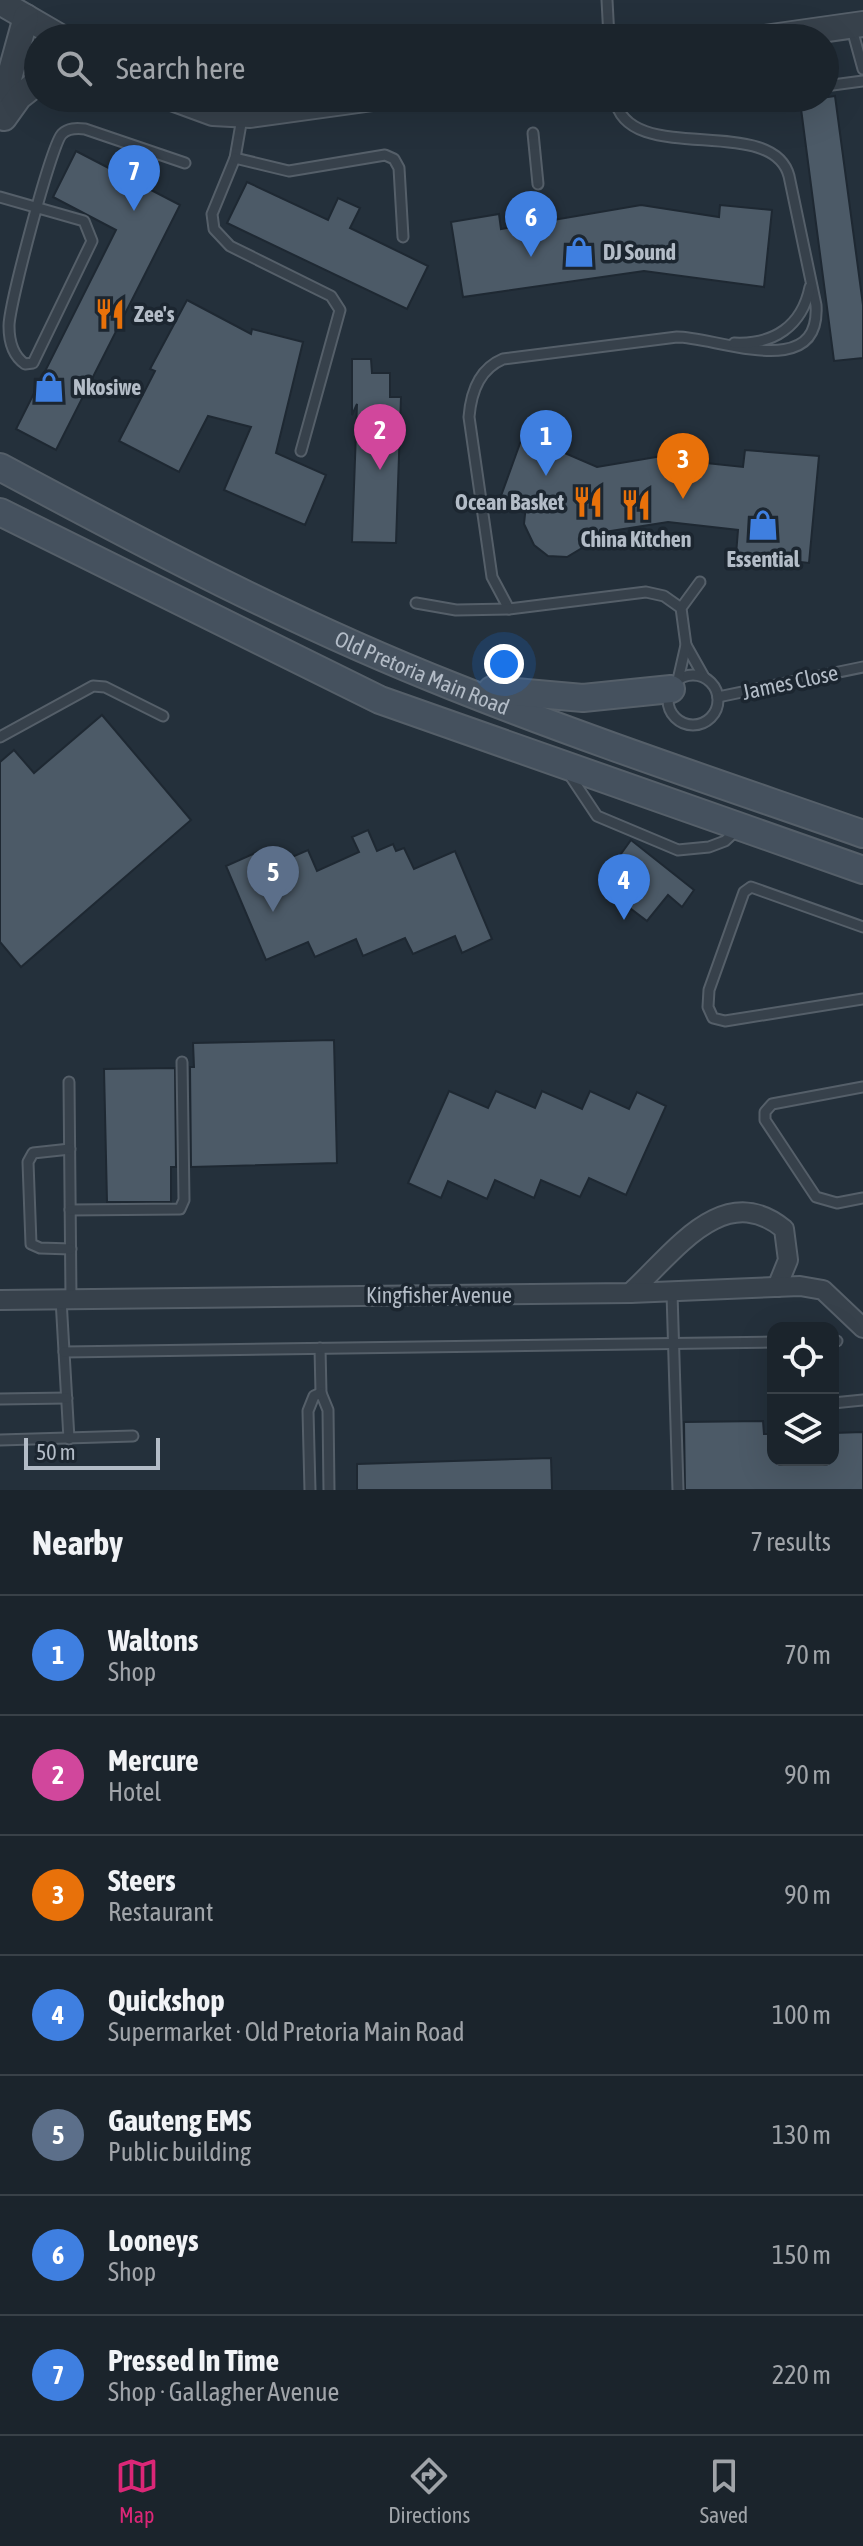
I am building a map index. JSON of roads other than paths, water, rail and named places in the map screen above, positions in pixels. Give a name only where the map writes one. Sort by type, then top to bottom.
[{"type":"main road","name":"Old Pretoria Main Road","points":[[0,467],[147,546],[326,631],[452,686],[863,834]]},
{"type":"main road","name":"Old Pretoria Main Road","points":[[0,512],[380,700],[863,870]]},
{"type":"main road","points":[[452,686],[583,698],[674,684]]},
{"type":"main road","points":[[812,816],[863,820]]},
{"type":"street","points":[[0,2],[38,24]]},
{"type":"street","points":[[24,24],[26,17]]},
{"type":"street","points":[[0,111],[24,24]]},
{"type":"street","points":[[0,124],[24,93]]},
{"type":"street","points":[[210,112],[242,115],[286,112]]},
{"type":"street","points":[[630,1293],[716,1216],[738,1210],[760,1212],[784,1229],[788,1260],[777,1287]]},
{"type":"street","name":"Kingfisher Avenue","points":[[0,1300],[672,1293],[777,1287],[823,1290],[863,1328]]},
{"type":"lane","points":[[607,0],[608,24]]},
{"type":"lane","points":[[850,82],[861,65],[857,24]]},
{"type":"lane","points":[[839,84],[863,81]]},
{"type":"lane","points":[[619,112],[640,130],[761,149],[781,159],[789,176],[816,305],[815,326],[798,345],[759,353],[723,342]]},
{"type":"lane","points":[[242,115],[235,158],[212,214],[214,229],[221,238],[331,296],[340,310],[301,451]]},
{"type":"lane","points":[[0,197],[37,209],[84,221],[92,241],[33,363],[25,364],[17,358],[11,346],[9,323],[37,209],[58,139],[73,128],[85,129],[185,163]]},
{"type":"lane","points":[[533,133],[538,184]]},
{"type":"lane","points":[[235,158],[289,171],[385,155],[394,159],[399,168],[403,237]]},
{"type":"lane","points":[[509,609],[492,577],[471,431],[470,403],[477,381],[494,363],[503,359],[677,337],[758,342],[789,328],[802,312],[811,281]]},
{"type":"lane","points":[[686,645],[669,708],[686,724],[702,724],[709,719],[718,697],[686,645],[681,608],[700,582]]},
{"type":"lane","points":[[416,603],[456,610],[509,609],[646,592],[664,596],[681,608]]},
{"type":"lane","name":"James Close","points":[[718,697],[863,667]]},
{"type":"lane","points":[[674,684],[691,675],[704,678]]},
{"type":"lane","points":[[0,737],[93,686],[105,687],[163,716]]},
{"type":"lane","points":[[564,765],[597,816],[678,850],[695,851],[718,844],[740,827]]},
{"type":"lane","points":[[863,927],[751,887],[744,892],[709,990],[708,1007],[713,1018],[725,1021],[863,999]]},
{"type":"lane","points":[[70,1210],[180,1209],[184,1200],[182,1062]]},
{"type":"lane","points":[[69,1082],[71,1249],[64,1352],[69,1439]]},
{"type":"lane","points":[[863,1087],[772,1104],[765,1112],[765,1120],[816,1197],[837,1203],[863,1198]]},
{"type":"lane","points":[[70,1149],[33,1153],[28,1162],[31,1244],[40,1248],[71,1249]]},
{"type":"lane","points":[[672,1293],[678,1490]]},
{"type":"lane","points":[[64,1352],[767,1342]]},
{"type":"lane","points":[[320,1348],[321,1393],[328,1410],[329,1490]]},
{"type":"lane","points":[[310,1490],[308,1411],[314,1396],[321,1393]]},
{"type":"lane","points":[[0,1399],[67,1398]]},
{"type":"lane","points":[[839,1402],[863,1400]]},
{"type":"lane","points":[[0,1440],[133,1436]]},
{"type":"place","name":"Pressed In Time","points":[[134,211]]},
{"type":"place","name":"DJ Sound","points":[[579,252]]},
{"type":"place","name":"Looneys","points":[[531,257]]},
{"type":"place","name":"Zee's","points":[[110,314]]},
{"type":"place","name":"Nkosiwe","points":[[49,387]]},
{"type":"place","name":"Mercure","points":[[380,470]]},
{"type":"place","name":"Waltons","points":[[546,476]]},
{"type":"place","name":"Steers","points":[[683,499]]},
{"type":"place","name":"Ocean Basket","points":[[588,502]]},
{"type":"place","name":"China Kitchen","points":[[636,505]]},
{"type":"place","name":"Essential","points":[[763,525]]},
{"type":"place","name":"Gauteng EMS","points":[[273,912]]},
{"type":"place","name":"Quickshop","points":[[624,920]]}]
